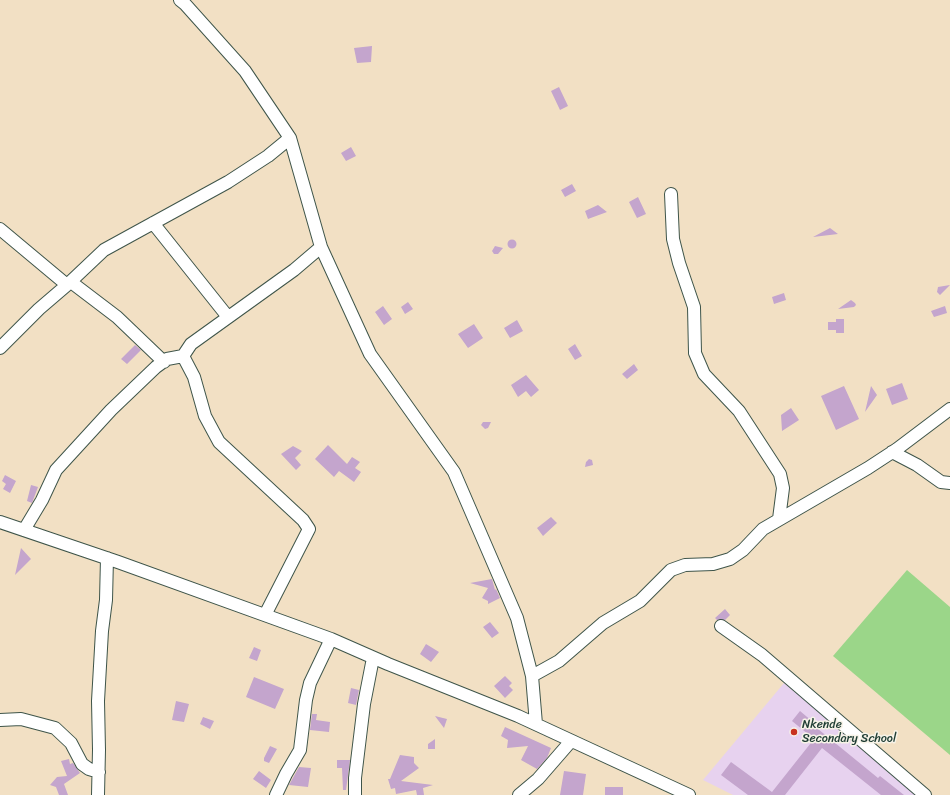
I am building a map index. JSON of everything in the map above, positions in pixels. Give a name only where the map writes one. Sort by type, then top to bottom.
[{"type":"street","points":[[180,0],[245,71],[290,138],[321,247],[370,354],[454,472],[517,618],[532,676],[536,724]]},
{"type":"street","points":[[0,348],[39,309],[69,284],[104,250],[228,182],[268,156],[290,138]]},
{"type":"street","points":[[671,194],[673,239],[679,263],[694,307],[696,353],[704,374],[739,411],[780,474],[783,488],[779,519]]},
{"type":"street","points":[[153,223],[228,317]]},
{"type":"street","points":[[0,229],[69,284],[117,317],[164,362]]},
{"type":"street","points":[[24,530],[42,500],[56,470],[111,410],[164,362],[183,356],[191,344],[294,270],[321,247]]},
{"type":"street","points":[[183,356],[194,377],[205,416],[219,442],[303,520],[309,529],[265,615]]},
{"type":"street","points":[[532,676],[559,661],[603,623],[625,612],[640,601],[671,570],[685,565],[713,564],[730,559],[743,550],[763,529],[892,452],[950,409]]},
{"type":"street","points":[[892,452],[917,465],[941,482],[950,483]]},
{"type":"street","points":[[0,522],[107,558],[331,639],[373,658],[536,724],[689,795]]},
{"type":"street","points":[[98,795],[98,701],[102,631],[106,600],[107,558]]},
{"type":"street","points":[[721,626],[762,655],[925,795]]},
{"type":"street","points":[[276,795],[300,750],[306,700],[310,684],[331,639]]},
{"type":"street","points":[[355,795],[355,778],[364,704],[373,658]]},
{"type":"street","points":[[0,720],[22,719],[56,728],[71,743],[82,764],[89,769],[99,772]]},
{"type":"street","points":[[519,795],[538,779],[571,741]]},
{"type":"shaded area","name":"Nkende Secondary School","points":[[784,683],[921,795],[733,795],[703,780]]},
{"type":"green space","points":[[907,570],[950,607],[950,755],[833,656]]},
{"type":"building","points":[[372,46],[371,62],[357,63],[354,48]]},
{"type":"building","points":[[559,87],[568,106],[560,110],[551,91]]},
{"type":"building","points":[[351,147],[356,156],[346,161],[341,153]]},
{"type":"building","points":[[572,184],[576,191],[565,197],[561,190]]},
{"type":"building","points":[[638,197],[646,214],[637,218],[629,202]]},
{"type":"building","points":[[598,205],[607,212],[588,219],[585,211]]},
{"type":"building","points":[[830,228],[838,234],[813,237]]},
{"type":"building","points":[[510,240],[514,240],[516,244],[514,248],[510,248],[508,246],[508,242]]},
{"type":"building","points":[[495,246],[503,248],[498,254],[494,254],[492,251]]},
{"type":"building","points":[[950,285],[940,295],[937,292],[938,287]]},
{"type":"building","points":[[784,293],[786,300],[774,304],[772,297]]},
{"type":"building","points":[[851,300],[856,305],[854,307],[838,309]]},
{"type":"building","points":[[408,302],[413,309],[405,314],[401,307]]},
{"type":"building","points":[[383,306],[392,319],[384,325],[375,312]]},
{"type":"building","points":[[945,306],[947,313],[934,317],[931,311]]},
{"type":"building","points":[[836,319],[844,319],[844,333],[836,333],[836,330],[828,330],[828,322],[836,322]]},
{"type":"building","points":[[517,320],[523,331],[510,338],[504,328]]},
{"type":"building","points":[[474,324],[483,338],[468,348],[458,334]]},
{"type":"building","points":[[575,344],[582,356],[575,360],[568,349]]},
{"type":"building","points":[[135,345],[141,350],[127,364],[121,359]]},
{"type":"building","points":[[634,364],[638,370],[627,379],[622,374]]},
{"type":"building","points":[[526,375],[539,390],[531,397],[526,391],[518,397],[511,385]]},
{"type":"building","points":[[902,383],[908,399],[892,405],[886,389]]},
{"type":"building","points":[[844,386],[859,419],[836,430],[821,396]]},
{"type":"building","points":[[871,386],[877,395],[865,412]]},
{"type":"building","points":[[791,408],[799,420],[782,431],[781,415]]},
{"type":"building","points":[[483,422],[491,422],[488,428],[485,429],[481,425]]},
{"type":"building","points":[[328,445],[347,464],[352,457],[360,462],[355,468],[361,472],[354,482],[339,471],[334,477],[315,459]]},
{"type":"building","points":[[293,446],[302,451],[295,458],[301,465],[296,470],[281,454]]},
{"type":"building","points":[[589,459],[592,460],[593,465],[585,467],[586,462]]},
{"type":"building","points":[[5,475],[16,481],[10,493],[3,489],[6,484],[2,481]]},
{"type":"building","points":[[31,485],[38,487],[32,503],[27,501]]},
{"type":"building","points":[[551,517],[557,523],[543,536],[537,528]]},
{"type":"building","points":[[21,548],[31,559],[15,575]]},
{"type":"building","points":[[492,579],[495,590],[496,589],[500,598],[488,604],[488,601],[482,598],[488,588],[470,583]]},
{"type":"building","points":[[725,609],[730,615],[725,620],[717,620],[715,618]]},
{"type":"building","points":[[490,622],[499,633],[492,638],[483,627]]},
{"type":"building","points":[[426,644],[439,652],[431,662],[420,654]]},
{"type":"building","points":[[254,647],[261,650],[257,661],[249,658]]},
{"type":"building","points":[[505,676],[512,683],[509,686],[513,690],[505,698],[494,686]]},
{"type":"building","points":[[254,677],[284,689],[275,709],[246,697]]},
{"type":"building","points":[[351,688],[359,690],[356,705],[348,703]]},
{"type":"building","points":[[176,701],[189,704],[184,722],[172,720]]},
{"type":"building","points":[[800,711],[819,727],[818,729],[878,778],[880,776],[904,795],[881,795],[822,748],[785,795],[748,795],[721,775],[731,762],[772,792],[814,739],[792,721]]},
{"type":"building","points":[[312,714],[317,714],[316,720],[330,722],[329,732],[310,730]]},
{"type":"building","points":[[435,716],[447,719],[444,728]]},
{"type":"building","points":[[203,717],[214,721],[210,729],[200,724]]},
{"type":"building","points":[[505,727],[551,748],[547,758],[537,769],[521,760],[528,746],[507,748],[508,740],[501,736]]},
{"type":"building","points":[[435,739],[435,749],[428,749],[428,744]]},
{"type":"building","points":[[270,746],[277,749],[269,763],[264,761],[264,758]]},
{"type":"building","points":[[400,755],[414,757],[414,763],[419,768],[401,781],[433,785],[423,788],[424,795],[417,795],[416,790],[396,794],[395,788],[391,789],[388,779],[390,779]]},
{"type":"building","points":[[69,759],[70,764],[73,763],[80,773],[64,784],[68,795],[59,795],[56,787],[50,785],[57,777],[67,776],[61,761]]},
{"type":"building","points":[[337,760],[350,760],[346,790],[343,790],[342,768],[337,768]]},
{"type":"building","points":[[299,767],[311,768],[308,787],[289,785]]},
{"type":"building","points":[[259,771],[271,780],[266,788],[253,779]]},
{"type":"building","points":[[564,771],[586,774],[583,795],[560,795]]},
{"type":"building","points":[[605,787],[623,787],[623,795],[605,795]]},
{"type":"place","name":"Nkende Secondary School","points":[[794,732]]}]
